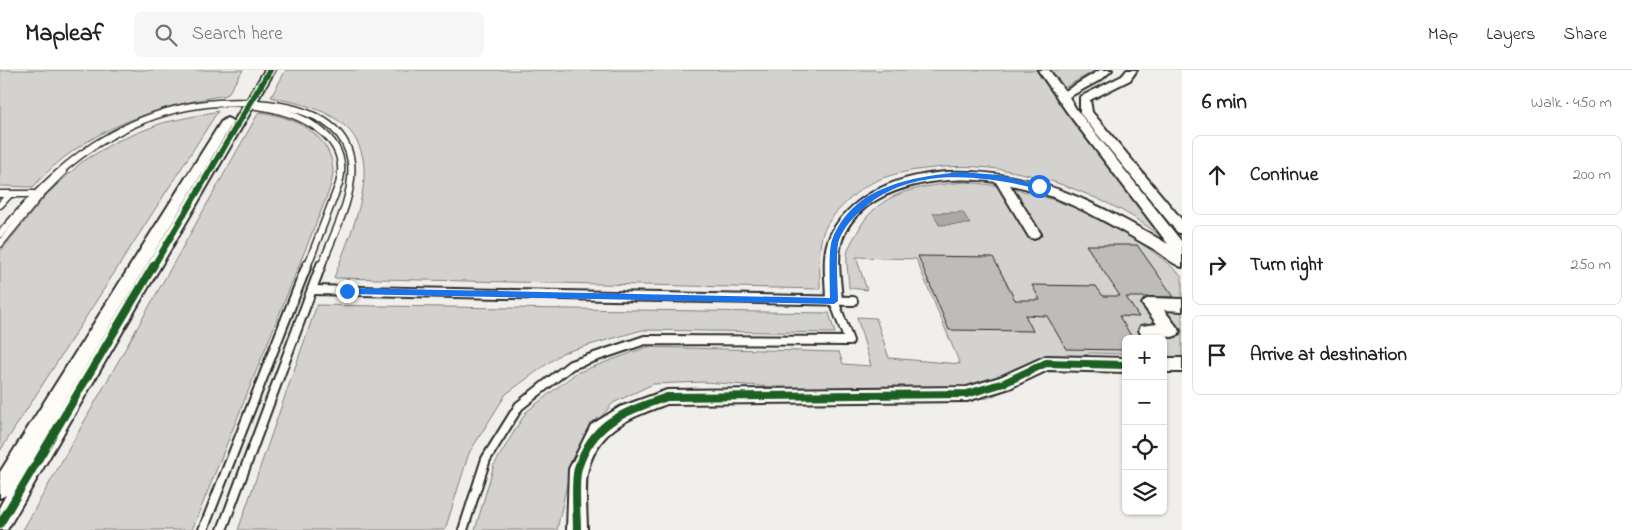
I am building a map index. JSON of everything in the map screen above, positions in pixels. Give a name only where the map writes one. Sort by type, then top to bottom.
[{"type":"street","points":[[0,524],[245,103],[260,70]]},
{"type":"street","points":[[0,489],[245,103],[270,70]]},
{"type":"street","points":[[1043,70],[1071,110],[1179,248],[1180,259]]},
{"type":"street","points":[[1063,96],[1107,70]]},
{"type":"street","points":[[1132,70],[1126,78],[1084,99],[1086,113],[1182,229]]},
{"type":"street","points":[[834,301],[835,241],[851,215],[871,198],[890,187],[917,179],[961,174],[999,177],[1039,186],[1074,199],[1117,220],[1180,259]]},
{"type":"street","points":[[999,177],[1034,234]]},
{"type":"street","points":[[1146,330],[1172,330],[1150,304],[1182,305]]},
{"type":"street","points":[[577,530],[578,469],[597,431],[626,412],[667,397],[967,394],[1004,383],[1046,363],[1122,365]]},
{"type":"street","points":[[1167,365],[1182,365]]},
{"type":"lane","points":[[0,234],[33,194],[75,156],[110,135],[158,114],[222,101],[245,103],[302,117],[324,131],[337,150],[340,174],[333,200],[203,530]]},
{"type":"lane","points":[[0,244],[59,176],[80,159],[112,138],[161,116],[220,104],[266,102],[309,112],[333,127],[348,148],[352,173],[346,200],[222,530]]},
{"type":"lane","points":[[0,194],[33,194]]},
{"type":"lane","points":[[0,205],[10,194]]},
{"type":"lane","points":[[312,290],[852,301]]},
{"type":"lane","points":[[463,530],[486,459],[519,406],[572,365],[645,340],[849,341],[834,301]]},
{"type":"shaded area","points":[[0,70],[243,70],[227,95],[174,106],[122,124],[74,150],[52,167],[33,187],[0,186]]},
{"type":"shaded area","points":[[286,70],[1096,70],[1055,93],[1169,242],[1121,210],[1074,189],[1026,174],[1001,169],[950,167],[915,170],[886,177],[860,190],[848,201],[830,220],[822,236],[820,289],[334,278],[359,207],[364,183],[363,161],[356,140],[341,123],[311,107],[271,97]]},
{"type":"shaded area","points":[[218,111],[0,451],[0,252],[47,194],[82,162],[115,142],[162,123]]},
{"type":"shaded area","points":[[259,112],[272,114],[297,123],[319,138],[331,160],[333,174],[325,201],[192,530],[23,530]]},
{"type":"shaded area","points":[[966,182],[996,186],[1054,200],[1109,223],[1159,256],[1182,276],[1182,368],[1167,364],[1167,335],[1122,335],[1122,354],[1090,353],[988,398],[961,400],[703,382],[653,384],[613,403],[584,437],[570,470],[557,530],[475,530],[494,465],[526,412],[576,373],[647,347],[839,352],[843,364],[871,366],[857,317],[876,318],[889,358],[960,364],[916,259],[856,257],[867,290],[849,288],[848,250],[866,218],[877,207],[903,192],[934,185]]},
{"type":"shaded area","points":[[963,212],[970,224],[939,225],[933,213]]},
{"type":"shaded area","points":[[317,305],[829,313],[835,333],[642,330],[562,353],[506,394],[469,453],[445,530],[238,530]]},
{"type":"building","points":[[1086,245],[1137,245],[1174,297],[1126,297],[1139,317],[1119,316],[1131,335],[1122,335],[1122,350],[1066,349],[1047,316],[1025,315],[1033,331],[949,330],[918,256],[993,257],[1015,300],[1040,300],[1032,285],[1096,286],[1103,296],[1120,296]]},
{"type":"cycle path","points":[[0,524],[270,70]]},
{"type":"cycle path","points":[[577,530],[578,469],[597,431],[626,412],[667,397],[967,394],[1004,383],[1046,363],[1122,365]]},
{"type":"route","points":[[347,291],[834,301],[835,241],[851,215],[871,198],[890,187],[917,179],[961,174],[999,177],[1039,186]]}]
